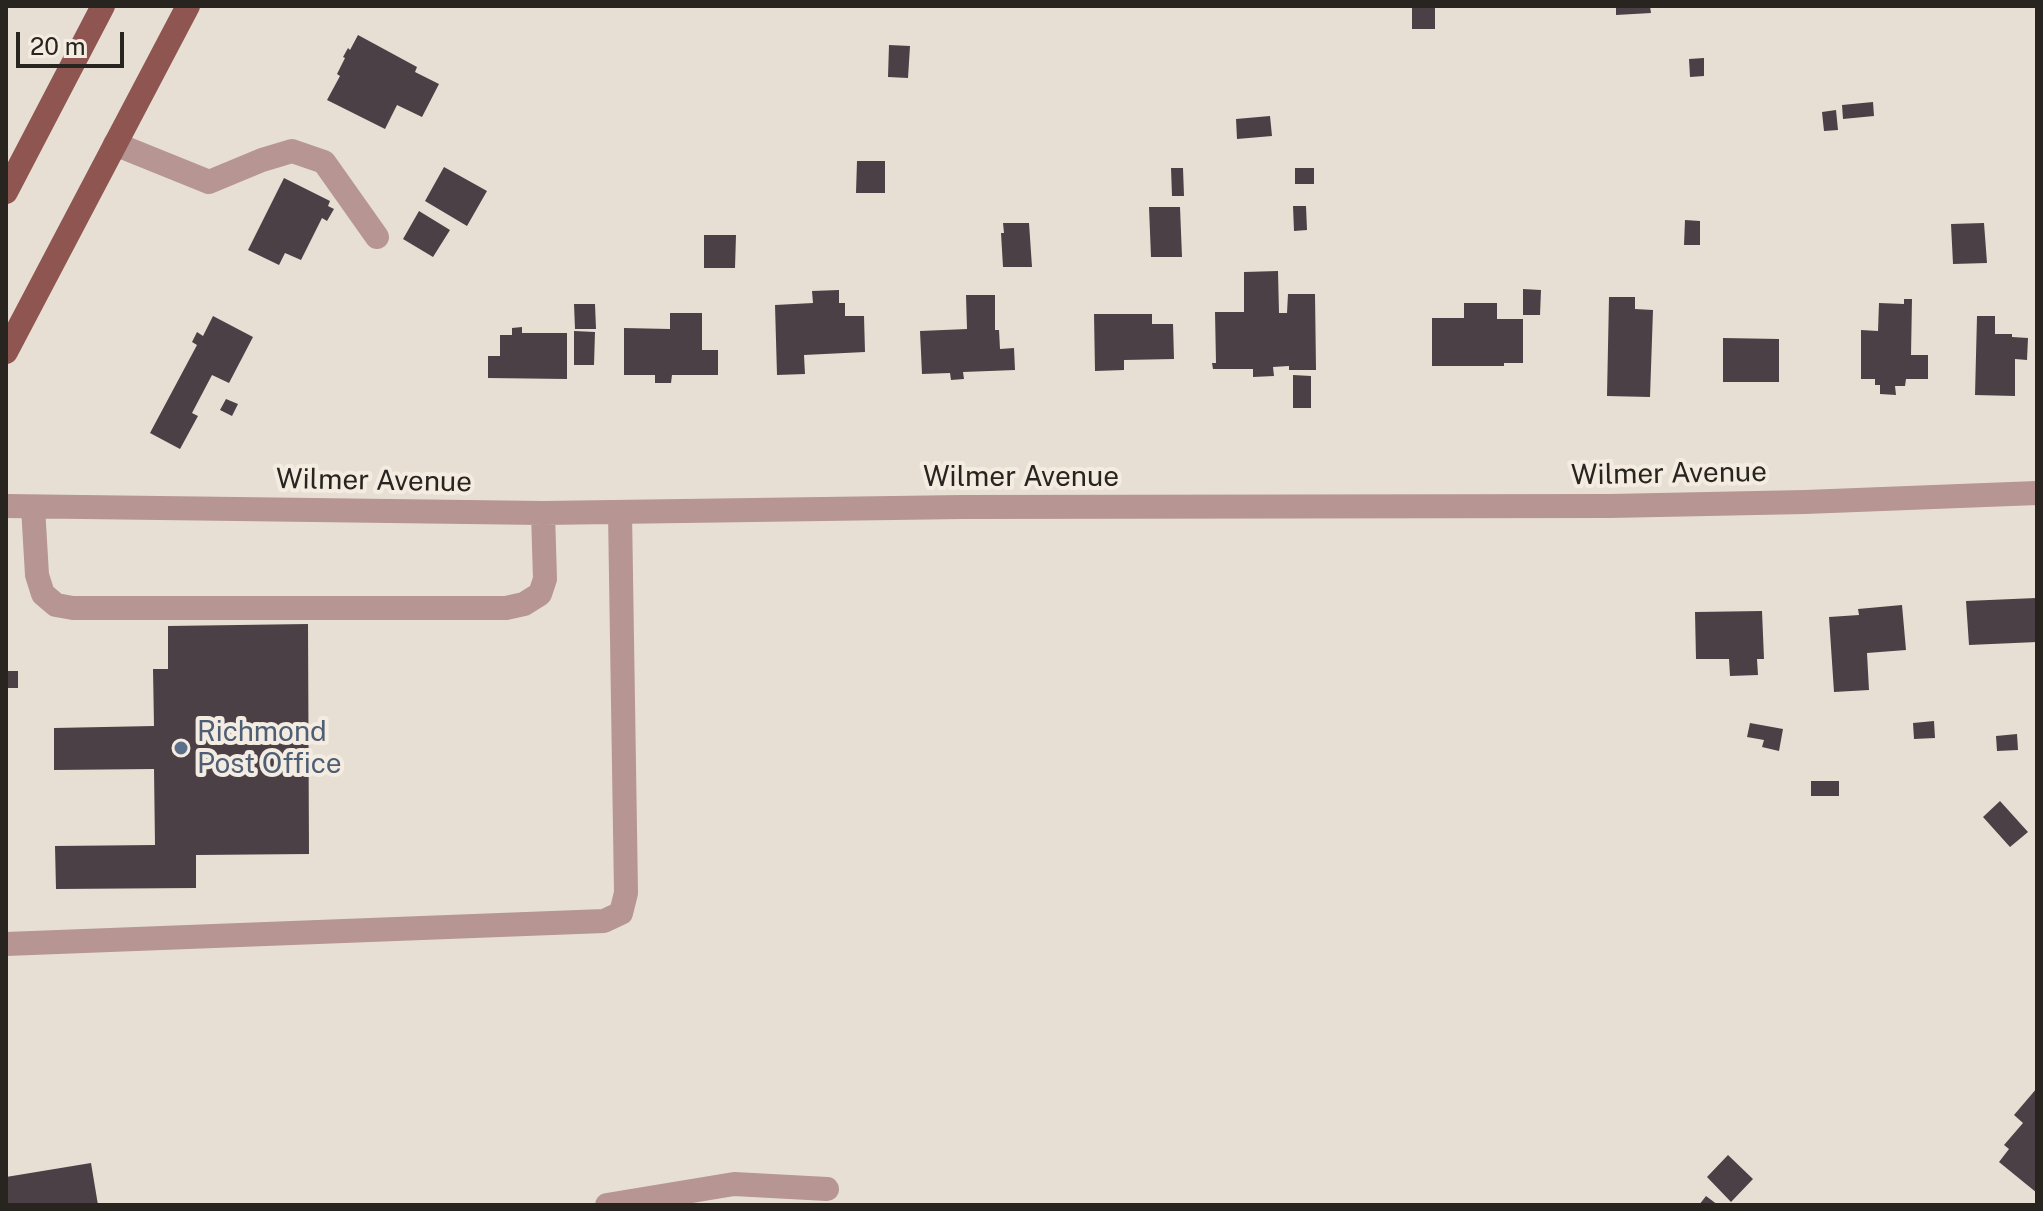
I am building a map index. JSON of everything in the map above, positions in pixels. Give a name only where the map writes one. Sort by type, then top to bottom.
[{"type":"main road","points":[[6,192],[103,6]]},
{"type":"main road","points":[[6,352],[188,6]]},
{"type":"street","points":[[115,144],[209,182],[292,151],[314,158],[324,162],[377,237]]},
{"type":"street","name":"Wilmer Avenue","points":[[6,506],[543,513],[963,507],[1610,506],[2037,493]]},
{"type":"street","points":[[33,507],[37,575],[43,594],[56,605],[73,608],[506,608],[524,604],[540,594],[545,579],[543,513]]},
{"type":"street","points":[[6,944],[604,921],[621,913],[626,893],[620,512]]},
{"type":"street","points":[[607,1205],[734,1184],[827,1189]]},
{"type":"building","points":[[1412,6],[1435,6],[1435,29],[1412,29]]},
{"type":"building","points":[[1616,6],[1650,6],[1651,13],[1616,15]]},
{"type":"building","points":[[358,35],[417,67],[415,72],[439,84],[422,117],[397,105],[385,129],[327,100],[340,76],[337,74],[343,57]]},
{"type":"building","points":[[889,45],[910,46],[908,78],[888,77]]},
{"type":"building","points":[[1704,58],[1704,76],[1690,77],[1689,59]]},
{"type":"building","points":[[1873,102],[1874,116],[1843,119],[1842,105]]},
{"type":"building","points":[[1836,110],[1838,130],[1824,131],[1822,112]]},
{"type":"building","points":[[1270,116],[1272,136],[1237,139],[1236,119]]},
{"type":"building","points":[[857,161],[885,161],[885,193],[856,193]]},
{"type":"building","points":[[444,167],[487,191],[467,226],[425,201]]},
{"type":"building","points":[[1171,168],[1183,168],[1184,196],[1172,196]]},
{"type":"building","points":[[1295,168],[1314,168],[1314,184],[1295,184]]},
{"type":"building","points":[[284,178],[330,201],[328,206],[334,209],[327,221],[322,218],[301,260],[285,253],[279,265],[248,250]]},
{"type":"building","points":[[1293,206],[1306,206],[1307,230],[1294,231]]},
{"type":"building","points":[[1149,207],[1180,207],[1182,257],[1151,257]]},
{"type":"building","points":[[419,211],[450,230],[433,257],[403,239]]},
{"type":"building","points":[[1685,220],[1700,221],[1700,245],[1684,245]]},
{"type":"building","points":[[1003,223],[1029,223],[1032,267],[1003,267]]},
{"type":"building","points":[[1984,223],[1987,263],[1953,264],[1951,224]]},
{"type":"building","points":[[704,235],[736,235],[735,268],[704,268]]},
{"type":"building","points":[[1278,271],[1279,313],[1287,313],[1288,294],[1315,294],[1316,370],[1273,367],[1274,376],[1253,377],[1253,369],[1213,369],[1212,363],[1216,363],[1215,312],[1244,312],[1244,272]]},
{"type":"building","points":[[1523,289],[1541,290],[1540,315],[1523,315]]},
{"type":"building","points":[[839,290],[839,303],[845,303],[845,316],[864,316],[865,352],[804,355],[805,374],[777,375],[775,305],[813,303],[812,291]]},
{"type":"building","points":[[966,295],[995,295],[995,330],[999,330],[1000,349],[1014,348],[1015,370],[963,372],[964,379],[951,380],[950,373],[922,374],[920,331],[967,329]]},
{"type":"building","points":[[1609,297],[1635,297],[1635,309],[1653,310],[1650,397],[1607,396]]},
{"type":"building","points":[[1904,299],[1912,299],[1911,355],[1928,355],[1928,379],[1906,379],[1905,386],[1895,386],[1896,395],[1880,394],[1880,385],[1875,385],[1875,379],[1861,379],[1861,330],[1878,331],[1879,303],[1904,304]]},
{"type":"building","points":[[1464,303],[1497,303],[1497,319],[1523,319],[1523,363],[1432,366],[1432,318],[1464,318]]},
{"type":"building","points":[[574,304],[595,304],[596,329],[575,329]]},
{"type":"building","points":[[670,313],[702,313],[702,350],[718,350],[718,375],[672,375],[671,383],[655,383],[655,375],[624,375],[624,328],[670,329]]},
{"type":"building","points":[[1094,314],[1152,314],[1152,324],[1173,324],[1174,359],[1124,360],[1124,370],[1095,371]]},
{"type":"building","points":[[213,316],[253,337],[229,383],[212,375],[192,413],[198,416],[180,449],[150,433],[197,345],[192,342],[197,332],[203,336]]},
{"type":"building","points":[[1977,316],[1995,316],[1995,334],[2028,338],[2027,360],[2015,359],[2015,396],[1975,395]]},
{"type":"building","points":[[522,327],[522,333],[567,333],[567,379],[488,378],[488,356],[500,356],[500,335],[512,335],[512,328]]},
{"type":"building","points":[[574,331],[595,332],[594,365],[574,365]]},
{"type":"building","points":[[1723,338],[1779,339],[1779,382],[1723,382]]},
{"type":"building","points":[[1293,375],[1311,376],[1311,408],[1293,408]]},
{"type":"building","points":[[226,399],[238,404],[232,416],[220,410]]},
{"type":"building","points":[[2036,598],[2037,642],[1969,645],[1966,601]]},
{"type":"building","points":[[1902,605],[1906,650],[1867,653],[1869,690],[1834,692],[1829,617],[1859,615],[1858,609]]},
{"type":"building","points":[[1762,611],[1764,659],[1757,659],[1758,675],[1730,676],[1729,659],[1696,659],[1695,612]]},
{"type":"building","name":"Richmond Post Office","points":[[308,624],[309,854],[196,855],[196,888],[56,889],[55,846],[155,845],[154,769],[54,770],[54,728],[154,726],[153,669],[168,669],[168,626]]},
{"type":"building","points":[[6,671],[18,671],[18,688],[6,688]]},
{"type":"building","points":[[1934,721],[1935,738],[1914,739],[1913,723]]},
{"type":"building","points":[[1750,723],[1783,729],[1779,751],[1762,747],[1764,740],[1747,737]]},
{"type":"building","points":[[2017,734],[2018,750],[1997,751],[1996,736]]},
{"type":"building","points":[[1811,781],[1839,781],[1839,796],[1811,796]]},
{"type":"building","points":[[2000,801],[2028,832],[2010,847],[1983,817]]},
{"type":"building","points":[[2037,1088],[2037,1193],[1999,1162],[2009,1149],[2004,1145],[2023,1123],[2014,1115]]},
{"type":"building","points":[[1728,1155],[1753,1179],[1731,1202],[1707,1177]]},
{"type":"building","points":[[91,1163],[98,1205],[6,1205],[6,1177]]},
{"type":"building","points":[[1706,1196],[1718,1205],[1699,1205]]},
{"type":"place","name":"Richmond Post Office","points":[[181,748]]}]
